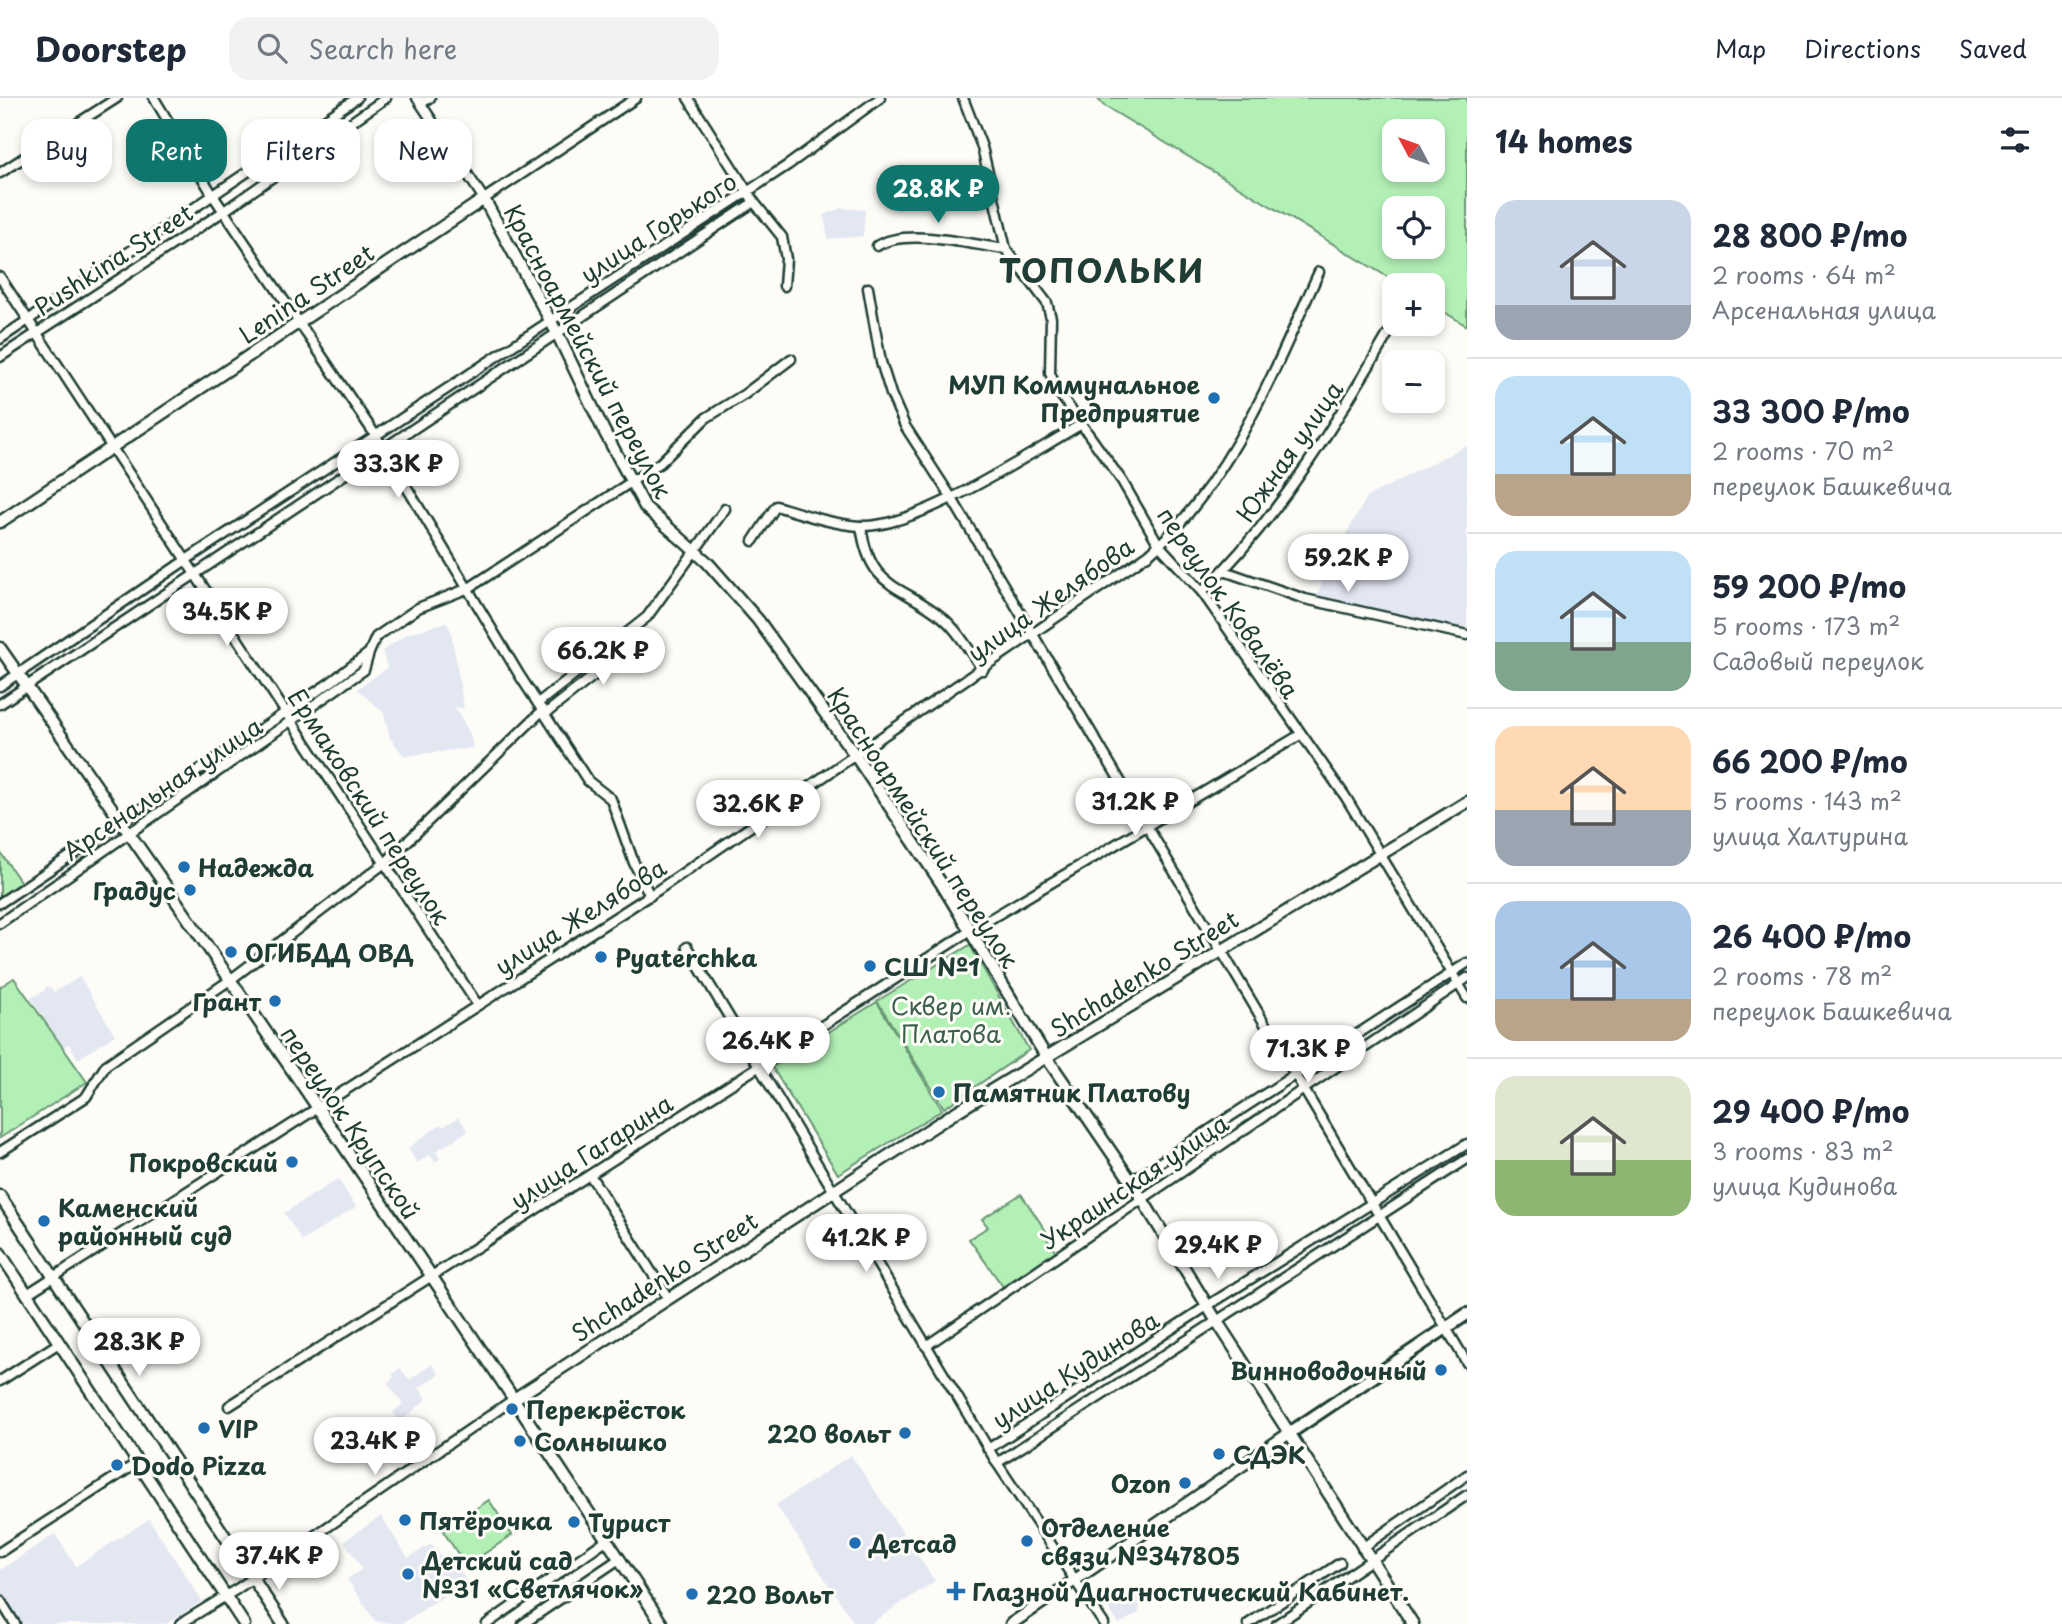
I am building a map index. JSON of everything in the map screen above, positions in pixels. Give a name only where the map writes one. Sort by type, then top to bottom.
[{"type":"main road","points":[[1288,1434],[1467,1314]]},
{"type":"street","points":[[0,173],[117,98]]},
{"type":"street","points":[[154,98],[214,197],[297,324],[376,436],[588,781],[611,799],[634,863],[650,896]]},
{"type":"street","name":"Pushkina Street","points":[[0,339],[357,98]]},
{"type":"street","name":"Pushkina Street","points":[[0,357],[224,211],[386,98]]},
{"type":"street","points":[[419,101],[430,98]]},
{"type":"street","name":"Lenina Street","points":[[0,522],[635,98]]},
{"type":"street","points":[[688,98],[754,202],[783,241],[786,273],[784,286]]},
{"type":"street","name":"улица Горького","points":[[0,686],[186,560],[748,191],[880,98]]},
{"type":"street","name":"переулок Ковалёва","points":[[963,98],[982,147],[1006,249],[1047,303],[1051,318],[1050,373],[1080,425],[1122,481],[1159,545],[1202,592],[1345,796],[1467,998]]},
{"type":"street","name":"Красноармейский переулок","points":[[419,101],[484,199],[551,320],[645,507],[693,550],[758,620],[855,755],[970,931],[1047,1058],[1131,1181],[1288,1434],[1413,1624]]},
{"type":"street","name":"улица Горького","points":[[0,704],[754,202]]},
{"type":"street","points":[[877,246],[886,240],[932,239],[1006,249]]},
{"type":"street","name":"улица Желябова","points":[[27,1294],[477,1004],[650,896],[983,670],[1159,545],[1192,508],[1246,428],[1319,272]]},
{"type":"street","name":"Ермаковский переулок","points":[[0,277],[30,318],[477,1004]]},
{"type":"street","points":[[868,288],[881,362],[905,426],[951,497],[1467,1363]]},
{"type":"street","name":"Южная улица","points":[[1202,592],[1224,571],[1312,459],[1387,336]]},
{"type":"street","name":"Арсенальная улица","points":[[0,923],[293,722],[364,670],[376,637],[418,608],[468,588],[673,453],[706,418],[745,394],[791,359]]},
{"type":"street","points":[[753,541],[776,506],[813,517],[861,526],[890,522],[951,497],[1080,425]]},
{"type":"street","points":[[0,1152],[86,1097],[106,1065],[230,980],[386,862],[542,709],[647,617],[725,509]]},
{"type":"street","points":[[861,526],[865,549],[874,572],[945,619],[983,670]]},
{"type":"street","points":[[1224,571],[1305,599],[1467,635]]},
{"type":"street","points":[[542,709],[642,638]]},
{"type":"street","name":"переулок Крупской","points":[[0,648],[131,832],[429,1277],[514,1399],[662,1624]]},
{"type":"street","name":"Арсенальная улица","points":[[0,903],[286,712],[369,653]]},
{"type":"street","name":"улица Гагарина","points":[[229,1406],[970,931],[1300,735]]},
{"type":"street","name":"Shchadenko Street","points":[[180,1624],[668,1298],[1047,1058],[1379,853],[1467,802]]},
{"type":"street","points":[[687,947],[988,1449],[1104,1624]]},
{"type":"street","name":"Украинская улица","points":[[1131,1181],[1467,963]]},
{"type":"street","name":"Украинская улица","points":[[926,1346],[1467,978]]},
{"type":"street","name":"улица Кудинова","points":[[988,1449],[1207,1306],[1467,1144]]},
{"type":"street","name":"улица Кудинова","points":[[997,1462],[1467,1159]]},
{"type":"street","points":[[590,1175],[668,1298]]},
{"type":"street","points":[[0,1196],[282,1624]]},
{"type":"street","points":[[0,1253],[244,1624]]},
{"type":"street","points":[[0,1381],[59,1343]]},
{"type":"street","points":[[1011,1624],[1076,1582],[1288,1434]]},
{"type":"street","points":[[0,1552],[137,1463]]},
{"type":"street","points":[[1362,1548],[1467,1475]]},
{"type":"street","points":[[1277,1624],[1467,1495]]},
{"type":"street","points":[[486,1624],[606,1540]]},
{"type":"street","points":[[523,1624],[619,1559]]},
{"type":"street","points":[[1248,1624],[1339,1563]]},
{"type":"street","points":[[0,1600],[15,1624]]},
{"type":"shaded area","points":[[842,208],[865,210],[863,236],[828,239],[824,215]]},
{"type":"shaded area","points":[[1467,445],[1467,630],[1317,595],[1331,561],[1367,497]]},
{"type":"shaded area","points":[[446,622],[451,631],[464,709],[455,707],[470,734],[473,748],[404,756],[390,738],[384,713],[357,689],[387,668],[382,651],[407,634]]},
{"type":"shaded area","points":[[80,977],[115,1035],[78,1059],[69,1044],[63,1047],[31,998],[46,987],[50,987],[54,992]]},
{"type":"shaded area","points":[[459,1117],[468,1131],[436,1151],[440,1159],[435,1162],[430,1155],[417,1163],[408,1148],[441,1124],[443,1127]]},
{"type":"shaded area","points":[[338,1179],[356,1207],[302,1241],[284,1213]]},
{"type":"shaded area","points":[[432,1364],[439,1374],[419,1388],[427,1399],[400,1422],[393,1412],[403,1404],[387,1383],[394,1378],[392,1374],[400,1368],[409,1380]]},
{"type":"shaded area","name":"Детсад","points":[[851,1455],[935,1581],[870,1624],[855,1624],[776,1505]]},
{"type":"shaded area","name":"Детский сад №31 «Светлячок»","points":[[381,1516],[408,1558],[431,1544],[445,1561],[452,1558],[467,1581],[401,1624],[375,1621],[347,1579],[362,1569],[344,1541]]},
{"type":"shaded area","points":[[149,1519],[202,1601],[166,1624],[18,1624],[0,1596],[0,1570],[55,1534],[76,1566]]},
{"type":"shaded area","points":[[1129,1586],[1140,1602],[1139,1613],[1119,1624],[1105,1603]]},
{"type":"green space","name":"ТОПОЛЬКИ","points":[[1097,98],[1467,98],[1467,326],[1445,312],[1445,273],[1382,274],[1103,105]]},
{"type":"green space","points":[[0,852],[24,887],[0,903]]},
{"type":"green space","name":"Сквер им. Платова","points":[[970,945],[1029,1050],[944,1108],[877,1001]]},
{"type":"green space","points":[[14,978],[87,1082],[0,1138],[0,987]]},
{"type":"green space","points":[[877,1002],[942,1110],[838,1174],[772,1067]]},
{"type":"green space","points":[[1021,1194],[1050,1237],[1047,1239],[1056,1252],[1004,1288],[969,1239],[988,1227],[982,1219]]},
{"type":"green space","points":[[489,1500],[512,1535],[466,1566],[443,1531]]},
{"type":"place","name":"МУП Коммунальное Предприятие","points":[[1214,398]]},
{"type":"place","name":"Надежда","points":[[184,867]]},
{"type":"place","name":"Градус","points":[[190,890]]},
{"type":"place","name":"ОГИБДД ОВД","points":[[231,952]]},
{"type":"place","name":"Pyaterchka","points":[[601,957]]},
{"type":"place","name":"СШ №1","points":[[870,966]]},
{"type":"place","name":"Грант","points":[[275,1001]]},
{"type":"place","name":"Памятник Платову","points":[[939,1092]]},
{"type":"place","name":"Покровский","points":[[292,1162]]},
{"type":"place","name":"Каменский районный суд","points":[[44,1221]]},
{"type":"place","name":"Винноводочный","points":[[1441,1370]]},
{"type":"place","name":"Перекрёсток","points":[[512,1409]]},
{"type":"place","name":"VIP","points":[[204,1428]]},
{"type":"place","name":"220 вольт","points":[[905,1433]]},
{"type":"place","name":"Солнышко","points":[[520,1441]]},
{"type":"place","name":"СДЭК","points":[[1219,1454]]},
{"type":"place","name":"Dodo Pizza","points":[[117,1465]]},
{"type":"place","name":"Ozon","points":[[1185,1483]]},
{"type":"place","name":"Пятёрочка","points":[[405,1520]]},
{"type":"place","name":"Турист","points":[[574,1522]]},
{"type":"place","name":"Отделение связи №347805","points":[[1027,1541]]},
{"type":"place","name":"Детсад","points":[[855,1543]]},
{"type":"place","name":"Детский сад №31 «Светлячок»","points":[[408,1574]]},
{"type":"place","name":"Глазной Диагностический Кабинет.","points":[[956,1591]]},
{"type":"place","name":"220 Вольт","points":[[692,1594]]},
{"type":"district","name":"ТОПОЛЬКИ","points":[[1102,270]]}]
